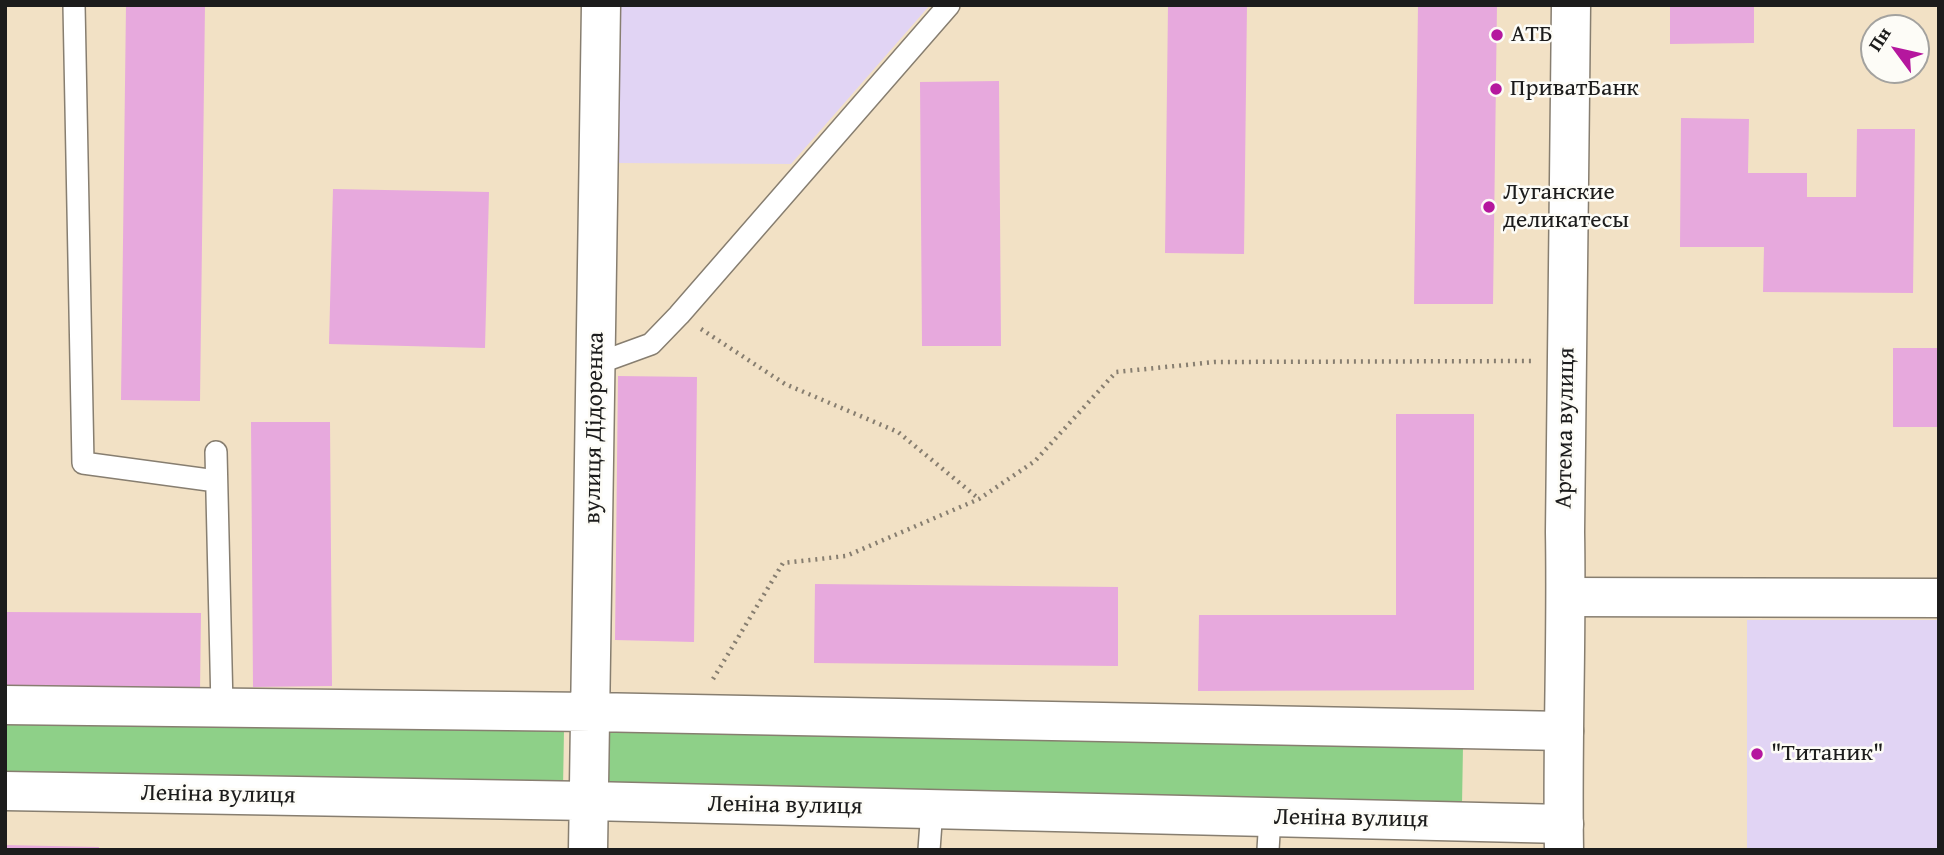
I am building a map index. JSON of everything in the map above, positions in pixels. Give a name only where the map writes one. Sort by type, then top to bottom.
[{"type":"street","name":"вулиця Дідоренка","points":[[588,850],[601,5]]},
{"type":"street","name":"Артема вулиця","points":[[1564,837],[1564,532],[1571,5]]},
{"type":"street","points":[[1566,597],[1939,598]]},
{"type":"street","points":[[5,705],[591,712],[1564,731]]},
{"type":"street","name":"Леніна вулиця","points":[[5,791],[932,809],[1269,833],[1564,837]]},
{"type":"lane","points":[[74,5],[83,463],[216,481]]},
{"type":"lane","points":[[596,364],[650,344],[679,315],[949,5]]},
{"type":"lane","points":[[216,452],[222,707]]},
{"type":"lane","points":[[929,850],[932,809]]},
{"type":"path","points":[[679,315],[785,384],[898,432],[979,499]]},
{"type":"path","points":[[692,714],[783,563],[846,556],[979,499],[1035,461],[1116,372],[1215,362],[1567,362]]},
{"type":"shaded area","points":[[618,5],[930,5],[791,164],[617,163]]},
{"type":"shaded area","points":[[1747,620],[1939,620],[1939,850],[1747,850]]},
{"type":"green space","points":[[5,722],[564,730],[563,789],[5,781]]},
{"type":"green space","points":[[605,732],[1463,746],[1462,805],[604,790]]},
{"type":"building","points":[[126,5],[205,5],[200,401],[121,400]]},
{"type":"building","points":[[1168,5],[1247,5],[1244,254],[1165,253]]},
{"type":"building","points":[[1418,5],[1497,5],[1493,304],[1414,304]]},
{"type":"building","points":[[1670,5],[1754,5],[1754,43],[1670,44]]},
{"type":"building","points":[[999,81],[1001,346],[922,346],[920,82]]},
{"type":"building","points":[[1681,118],[1749,119],[1748,173],[1807,173],[1807,197],[1856,197],[1857,129],[1915,129],[1913,293],[1763,292],[1764,247],[1680,247]]},
{"type":"building","points":[[333,189],[489,192],[485,348],[329,344]]},
{"type":"building","points":[[1893,348],[1939,348],[1939,427],[1893,427]]},
{"type":"building","points":[[618,376],[697,377],[694,642],[615,640]]},
{"type":"building","points":[[1396,414],[1474,414],[1474,690],[1198,691],[1199,615],[1396,615]]},
{"type":"building","points":[[251,422],[330,422],[332,686],[253,687]]},
{"type":"building","points":[[815,584],[1118,587],[1118,666],[814,663]]},
{"type":"building","points":[[5,612],[201,613],[200,692],[5,692]]},
{"type":"building","points":[[5,845],[99,847],[99,850],[5,850]]},
{"type":"place","name":"АТБ","points":[[1497,35]]},
{"type":"place","name":"ПриватБанк","points":[[1496,89]]},
{"type":"place","name":"Луганские деликатесы","points":[[1489,207]]},
{"type":"place","name":"\"Титаник\"","points":[[1757,754]]}]
